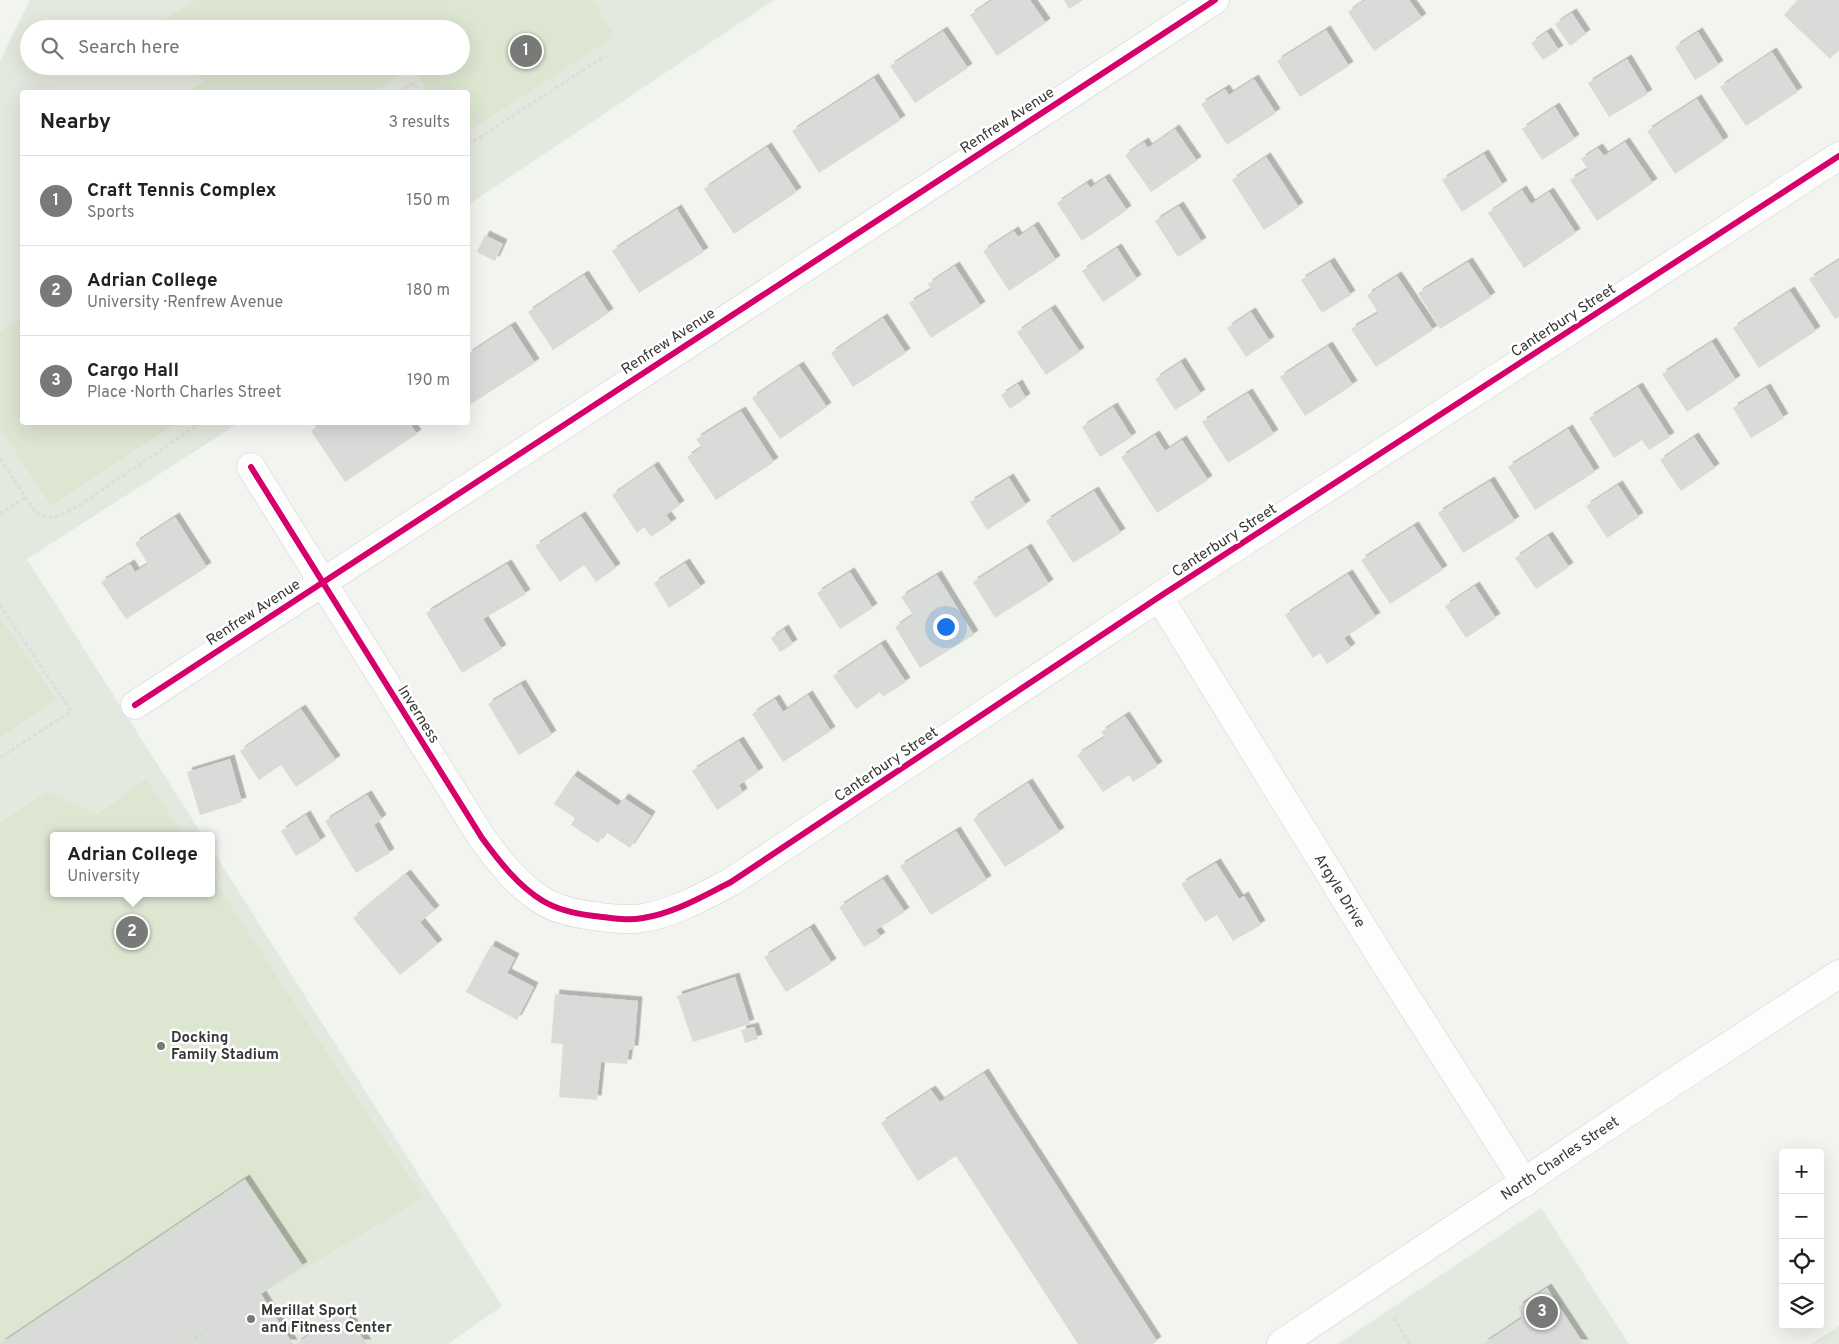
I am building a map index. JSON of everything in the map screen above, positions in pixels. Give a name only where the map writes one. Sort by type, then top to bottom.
[{"type":"street","name":"Renfrew Avenue","points":[[135,705],[1215,0]]},
{"type":"street","name":"Canterbury Street","points":[[612,919],[642,918],[673,910],[731,882],[1159,597],[1839,156]]},
{"type":"street","name":"Inverness","points":[[251,467],[482,838],[500,862],[520,883],[543,901],[566,911],[612,919]]},
{"type":"street","name":"Argyle Drive","points":[[1159,597],[1381,957],[1525,1182]]},
{"type":"street","name":"North Charles Street","points":[[1281,1344],[1839,974]]},
{"type":"path","points":[[470,144],[605,56]]},
{"type":"path","points":[[403,90],[414,83],[419,90]]},
{"type":"path","points":[[0,459],[34,510],[41,516],[51,518],[78,506],[198,425]]},
{"type":"path","points":[[0,514],[26,497]]},
{"type":"path","points":[[0,605],[71,710],[0,758]]},
{"type":"path","points":[[1394,1318],[1410,1344]]},
{"type":"shaded area","points":[[30,0],[774,0],[470,204],[470,90],[20,90],[20,425],[236,425],[27,559],[200,832],[50,832],[50,897],[215,897],[215,854],[502,1306],[448,1344],[0,1344],[0,61],[20,20],[20,75],[470,75],[470,20],[20,20]]},
{"type":"shaded area","points":[[1541,1208],[1629,1344],[1338,1344]]},
{"type":"shaded area","points":[[1839,1326],[1839,1344],[1811,1344]]},
{"type":"green space","points":[[195,0],[592,0],[615,36],[470,131],[470,90],[427,90],[416,75],[470,75],[470,20],[164,20]]},
{"type":"green space","points":[[199,75],[400,75],[376,90],[190,90],[203,82]]},
{"type":"green space","points":[[20,317],[20,425],[173,425],[51,506],[0,428],[0,332]]},
{"type":"green space","points":[[0,617],[56,699],[0,738]]},
{"type":"green space","name":"Docking Family Stadium","points":[[146,779],[181,832],[50,832],[50,897],[215,897],[215,882],[423,1198],[261,1294],[188,1344],[0,1344],[0,823],[46,792],[98,814]]},
{"type":"building","points":[[992,0],[1030,0],[1046,23],[997,56],[970,15]]},
{"type":"building","points":[[1064,0],[1083,0],[1069,9]]},
{"type":"building","points":[[1365,0],[1409,0],[1422,18],[1374,51],[1348,12]]},
{"type":"building","points":[[1798,0],[1839,0],[1839,49],[1830,59],[1784,15]]},
{"type":"building","points":[[1572,13],[1586,34],[1570,46],[1555,24]]},
{"type":"building","points":[[1326,30],[1349,66],[1300,97],[1277,61]]},
{"type":"building","points":[[943,31],[968,68],[915,103],[890,66]]},
{"type":"building","points":[[1547,32],[1559,50],[1543,60],[1531,43]]},
{"type":"building","points":[[1698,32],[1719,65],[1695,80],[1675,47]]},
{"type":"building","points":[[1772,52],[1798,92],[1746,126],[1720,87]]},
{"type":"building","points":[[1627,59],[1648,94],[1609,117],[1588,83]]},
{"type":"building","points":[[874,78],[901,120],[819,173],[792,131]]},
{"type":"building","points":[[1254,79],[1276,113],[1227,145],[1201,104],[1225,89],[1229,95]]},
{"type":"building","points":[[1697,99],[1724,141],[1675,174],[1647,131]]},
{"type":"building","points":[[1555,107],[1575,139],[1542,160],[1522,129]]},
{"type":"building","points":[[1175,129],[1197,161],[1151,192],[1125,155],[1144,142],[1148,148]]},
{"type":"building","points":[[1625,142],[1653,183],[1597,221],[1570,180],[1588,169],[1581,159],[1598,148],[1604,156]]},
{"type":"building","points":[[767,147],[797,192],[734,234],[704,189]]},
{"type":"building","points":[[1484,154],[1503,185],[1462,212],[1442,180]]},
{"type":"building","points":[[1266,157],[1299,207],[1264,230],[1232,180]]},
{"type":"building","points":[[1105,178],[1127,210],[1082,241],[1057,203],[1087,183],[1090,188]]},
{"type":"building","points":[[1522,190],[1531,204],[1549,192],[1576,233],[1524,268],[1488,213]]},
{"type":"building","points":[[1179,206],[1202,242],[1178,257],[1155,221]]},
{"type":"building","points":[[677,209],[704,252],[639,293],[612,251]]},
{"type":"building","points":[[1034,226],[1056,260],[1009,291],[983,251],[1014,231],[1018,237]]},
{"type":"building","points":[[485,235],[503,244],[495,261],[477,252]]},
{"type":"building","points":[[1117,248],[1137,279],[1103,302],[1082,271]]},
{"type":"building","points":[[1839,260],[1839,317],[1835,319],[1809,279]]},
{"type":"building","points":[[1330,262],[1351,295],[1322,313],[1301,280]]},
{"type":"building","points":[[1468,262],[1491,297],[1440,329],[1418,293]]},
{"type":"building","points":[[955,266],[981,306],[931,338],[909,303],[932,289],[928,284]]},
{"type":"building","points":[[584,275],[609,313],[553,350],[528,312]]},
{"type":"building","points":[[1397,276],[1433,330],[1376,367],[1351,329],[1378,313],[1367,295]]},
{"type":"building","points":[[1790,291],[1816,331],[1759,368],[1733,328]]},
{"type":"building","points":[[1051,309],[1080,352],[1046,375],[1017,332]]},
{"type":"building","points":[[1251,312],[1270,341],[1246,357],[1227,328]]},
{"type":"building","points":[[883,318],[906,353],[853,387],[831,353]]},
{"type":"building","points":[[511,326],[535,363],[470,405],[470,353]]},
{"type":"building","points":[[1712,342],[1736,380],[1687,412],[1662,374]]},
{"type":"building","points":[[1328,346],[1353,385],[1305,416],[1280,377]]},
{"type":"building","points":[[1181,362],[1201,394],[1175,410],[1155,379]]},
{"type":"building","points":[[799,366],[827,407],[780,439],[752,398]]},
{"type":"building","points":[[1018,384],[1026,398],[1010,409],[1001,395]]},
{"type":"building","points":[[1638,387],[1670,437],[1649,450],[1642,440],[1614,458],[1589,418]]},
{"type":"building","points":[[1766,388],[1784,418],[1751,438],[1733,408]]},
{"type":"building","points":[[1248,393],[1274,434],[1228,463],[1202,422]]},
{"type":"building","points":[[1113,407],[1132,437],[1100,457],[1082,427]]},
{"type":"building","points":[[741,411],[774,462],[716,500],[687,457],[702,447],[696,439]]},
{"type":"building","points":[[319,425],[411,425],[417,434],[345,482],[311,431]]},
{"type":"building","points":[[1568,429],[1595,472],[1535,510],[1508,467]]},
{"type":"building","points":[[1155,435],[1165,451],[1182,440],[1208,480],[1157,513],[1121,457]]},
{"type":"building","points":[[1694,437],[1715,468],[1681,491],[1660,460]]},
{"type":"building","points":[[654,466],[680,505],[666,515],[672,523],[651,537],[644,527],[637,533],[612,495]]},
{"type":"building","points":[[1009,478],[1026,505],[987,530],[970,502]]},
{"type":"building","points":[[1490,481],[1515,521],[1463,553],[1438,513]]},
{"type":"building","points":[[1618,485],[1639,517],[1607,538],[1586,506]]},
{"type":"building","points":[[1094,491],[1121,533],[1073,563],[1046,521]]},
{"type":"building","points":[[581,516],[616,568],[596,582],[584,565],[560,582],[535,546]]},
{"type":"building","points":[[175,517],[207,567],[126,619],[101,582],[130,564],[135,572],[148,564],[135,543]]},
{"type":"building","points":[[1414,526],[1443,570],[1390,604],[1361,560]]},
{"type":"building","points":[[1548,536],[1569,567],[1536,589],[1515,558]]},
{"type":"building","points":[[1027,548],[1049,584],[995,618],[973,582]]},
{"type":"building","points":[[685,563],[701,587],[669,608],[654,583]]},
{"type":"building","points":[[507,564],[526,594],[483,619],[502,649],[462,673],[426,613]]},
{"type":"building","points":[[850,572],[873,608],[840,629],[817,593]]},
{"type":"building","points":[[1348,574],[1376,617],[1344,638],[1351,648],[1327,664],[1320,653],[1313,658],[1285,615]]},
{"type":"building","points":[[937,575],[974,635],[920,668],[895,627],[913,615],[901,597]]},
{"type":"building","points":[[1475,586],[1496,618],[1466,638],[1445,606]]},
{"type":"building","points":[[784,629],[793,644],[780,652],[771,638]]},
{"type":"building","points":[[881,644],[906,682],[883,697],[880,692],[856,709],[833,676]]},
{"type":"building","points":[[521,684],[552,735],[519,755],[488,704]]},
{"type":"building","points":[[808,695],[831,731],[783,762],[752,714],[775,699],[783,712]]},
{"type":"building","points":[[301,709],[336,760],[296,787],[281,765],[259,780],[240,751]]},
{"type":"building","points":[[1125,716],[1158,766],[1133,782],[1129,775],[1103,792],[1077,755],[1105,737],[1101,732]]},
{"type":"building","points":[[739,741],[759,772],[739,785],[743,793],[717,810],[692,771]]},
{"type":"building","points":[[230,759],[242,802],[200,815],[187,772]]},
{"type":"building","points":[[573,775],[618,806],[624,798],[651,816],[630,848],[606,832],[598,843],[571,825],[575,818],[554,804]]},
{"type":"building","points":[[1028,783],[1060,832],[1005,867],[973,819]]},
{"type":"building","points":[[367,795],[382,819],[374,825],[390,853],[356,873],[325,821]]},
{"type":"building","points":[[306,815],[321,841],[296,856],[281,831]]},
{"type":"building","points":[[956,831],[987,880],[931,915],[900,866]]},
{"type":"building","points":[[1216,863],[1239,899],[1244,896],[1261,925],[1233,941],[1217,915],[1205,922],[1181,884]]},
{"type":"building","points":[[406,874],[435,910],[420,922],[438,944],[400,975],[353,918]]},
{"type":"building","points":[[883,879],[905,912],[876,930],[881,937],[864,947],[839,907]]},
{"type":"building","points":[[810,928],[832,963],[786,992],[764,957]]},
{"type":"building","points":[[491,945],[515,958],[507,973],[534,987],[517,1020],[466,992]]},
{"type":"building","points":[[735,977],[750,1024],[693,1042],[677,996]]},
{"type":"building","points":[[555,994],[638,1001],[634,1050],[629,1050],[627,1064],[601,1062],[597,1100],[559,1097],[563,1044],[551,1043]]},
{"type":"building","points":[[754,1027],[758,1039],[745,1043],[741,1030]]},
{"type":"building","points":[[984,1073],[1157,1341],[1153,1344],[1078,1344],[956,1156],[918,1181],[881,1123],[931,1090],[940,1102]]},
{"type":"building","points":[[245,1179],[303,1266],[261,1294],[293,1344],[188,1344],[211,1327],[186,1344],[0,1344]]},
{"type":"building","points":[[1547,1288],[1584,1344],[1483,1344],[1522,1318],[1518,1307]]},
{"type":"building","name":"Merillat Sport and Fitness Center","points":[[344,1311],[367,1344],[296,1344]]},
{"type":"cycle path","points":[[135,705],[1215,0]]},
{"type":"cycle path","points":[[251,467],[482,838],[517,881],[543,901],[574,913],[625,919],[655,916],[678,908],[731,882],[1159,597],[1839,156]]},
{"type":"place","name":"Craft Tennis Complex","points":[[526,51]]},
{"type":"place","name":"Adrian College","points":[[132,932]]},
{"type":"place","name":"Docking Family Stadium","points":[[161,1046]]},
{"type":"place","name":"Cargo Hall","points":[[1542,1312]]},
{"type":"place","name":"Merillat Sport and Fitness Center","points":[[251,1319]]}]
